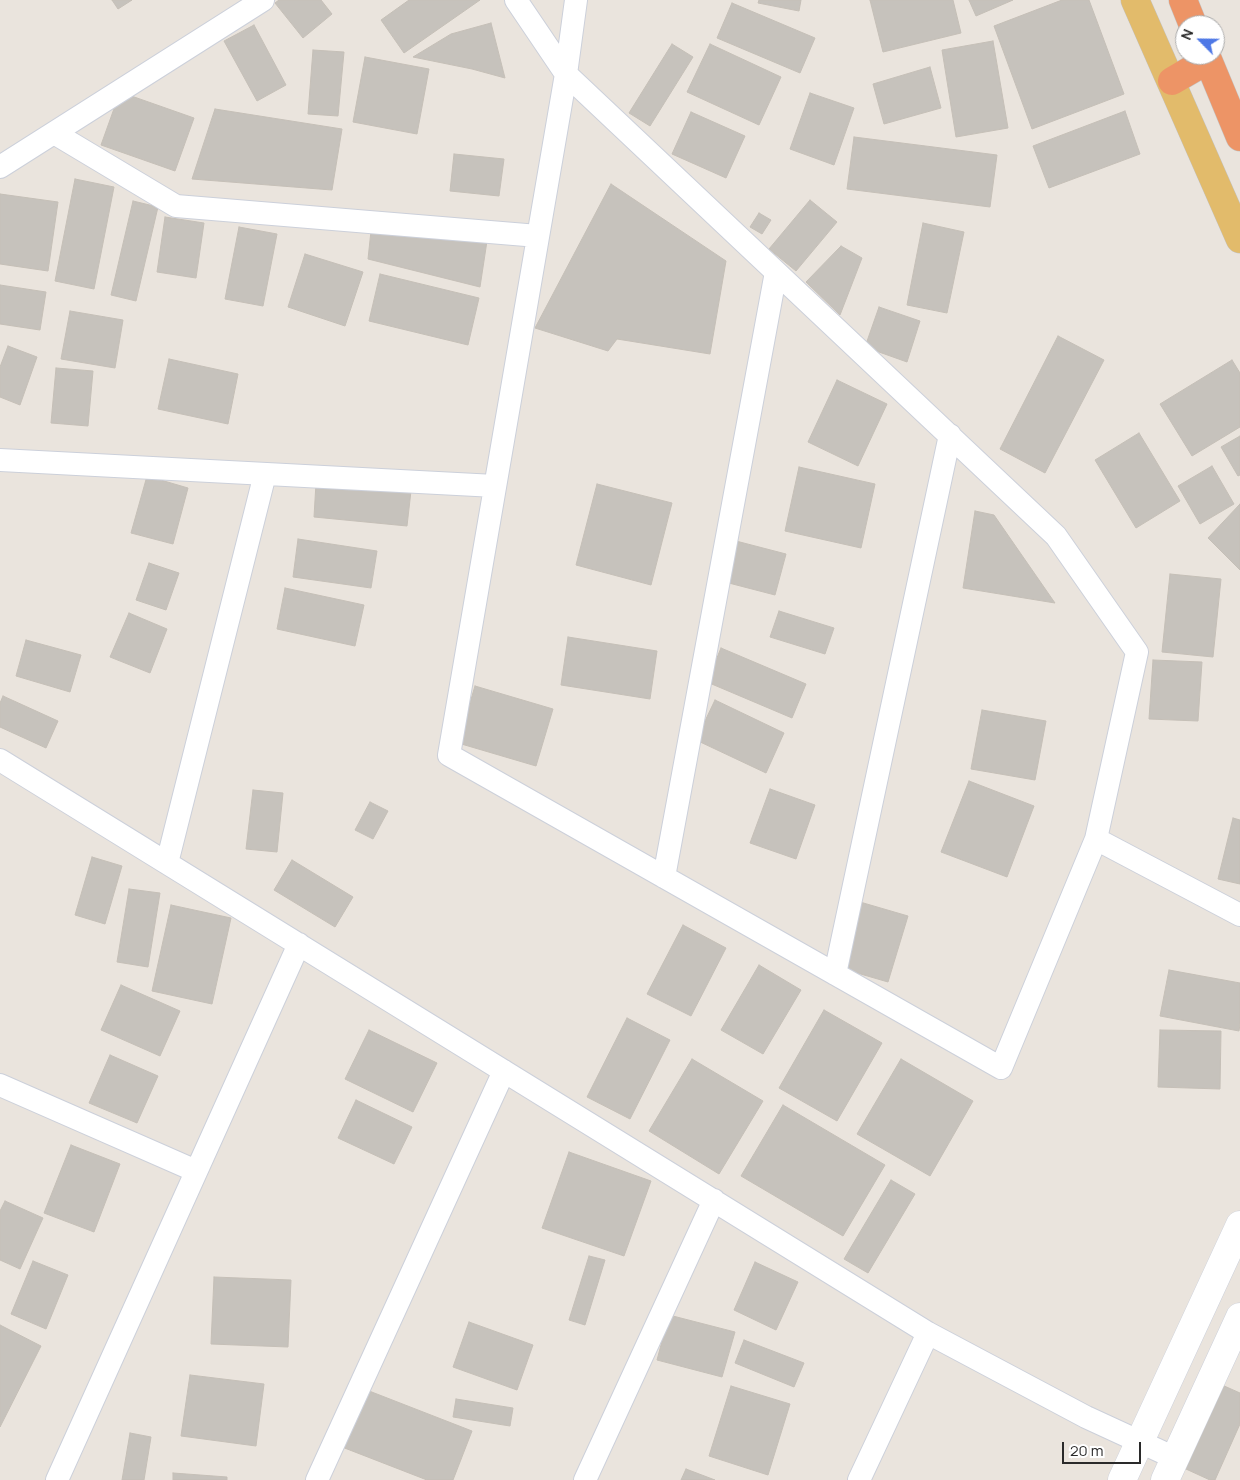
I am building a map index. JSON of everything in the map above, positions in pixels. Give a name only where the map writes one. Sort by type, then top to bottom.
[{"type":"highway","points":[[1183,0],[1189,15]]},
{"type":"highway","points":[[1172,81],[1196,65]]},
{"type":"highway","points":[[1210,65],[1240,136]]},
{"type":"main road","points":[[1135,0],[1240,239]]},
{"type":"street","points":[[0,167],[263,0]]},
{"type":"street","points":[[516,0],[566,74],[1056,536],[1137,652],[1096,839],[1001,1068],[449,754],[566,74],[576,0]]},
{"type":"street","points":[[54,133],[176,206],[538,236]]},
{"type":"street","points":[[664,877],[776,272]]},
{"type":"street","points":[[835,974],[950,435]]},
{"type":"street","points":[[0,460],[495,486]]},
{"type":"street","points":[[167,863],[265,474]]},
{"type":"street","points":[[0,760],[928,1332],[1086,1417],[1139,1442],[1170,1469],[1240,1317]]},
{"type":"street","points":[[1096,839],[1240,915]]},
{"type":"street","points":[[57,1480],[299,944]]},
{"type":"street","points":[[317,1480],[504,1071]]},
{"type":"street","points":[[0,1085],[196,1171]]},
{"type":"street","points":[[586,1480],[714,1200]]},
{"type":"street","points":[[1122,1480],[1240,1225]]},
{"type":"street","points":[[859,1480],[928,1332]]},
{"type":"building","points":[[112,0],[132,0],[118,9]]},
{"type":"building","points":[[279,0],[321,0],[332,14],[303,38],[275,3]]},
{"type":"building","points":[[409,0],[480,0],[404,53],[381,20]]},
{"type":"building","points":[[759,0],[801,0],[799,11],[758,3]]},
{"type":"building","points":[[870,0],[953,0],[961,33],[883,52]]},
{"type":"building","points":[[969,0],[1013,0],[976,16]]},
{"type":"building","points":[[1062,0],[1089,0],[1124,94],[1032,129],[994,26]]},
{"type":"building","points":[[732,3],[815,38],[800,73],[717,38]]},
{"type":"building","points":[[491,23],[505,78],[413,57],[451,34]]},
{"type":"building","points":[[254,25],[286,85],[257,101],[224,41]]},
{"type":"building","points":[[993,41],[1008,128],[956,137],[942,50]]},
{"type":"building","points":[[672,44],[693,57],[650,126],[629,113]]},
{"type":"building","points":[[710,44],[781,77],[759,125],[687,92]]},
{"type":"building","points":[[313,50],[344,52],[338,116],[308,114]]},
{"type":"building","points":[[365,57],[429,69],[417,134],[353,122]]},
{"type":"building","points":[[930,67],[941,108],[884,124],[873,84]]},
{"type":"building","points":[[120,92],[194,118],[175,171],[101,145]]},
{"type":"building","points":[[810,93],[854,108],[834,165],[790,149]]},
{"type":"building","points":[[215,109],[342,129],[332,190],[192,179]]},
{"type":"building","points":[[1125,111],[1140,154],[1049,188],[1033,146]]},
{"type":"building","points":[[691,112],[745,136],[726,178],[672,154]]},
{"type":"building","points":[[854,137],[997,155],[990,207],[847,189]]},
{"type":"building","points":[[454,154],[504,159],[499,196],[450,191]]},
{"type":"building","points":[[75,179],[114,187],[94,289],[55,281]]},
{"type":"building","points":[[611,184],[726,261],[710,354],[617,339],[608,351],[535,328]]},
{"type":"building","points":[[0,194],[58,202],[48,271],[0,264]]},
{"type":"building","points":[[810,200],[837,222],[796,271],[769,249]]},
{"type":"building","points":[[133,201],[158,207],[136,301],[111,295]]},
{"type":"building","points":[[759,213],[771,220],[762,234],[750,227]]},
{"type":"building","points":[[165,217],[204,223],[196,278],[157,272]]},
{"type":"building","points":[[923,223],[964,232],[947,313],[907,305]]},
{"type":"building","points":[[239,227],[277,234],[263,306],[225,299]]},
{"type":"building","points":[[371,231],[487,241],[480,287],[368,259]]},
{"type":"building","points":[[841,246],[862,258],[840,315],[806,282]]},
{"type":"building","points":[[305,254],[363,272],[345,326],[288,307]]},
{"type":"building","points":[[380,274],[479,298],[468,345],[369,321]]},
{"type":"building","points":[[0,285],[46,292],[40,330],[0,324]]},
{"type":"building","points":[[879,307],[920,321],[907,362],[865,347]]},
{"type":"building","points":[[70,311],[123,320],[115,368],[61,359]]},
{"type":"building","points":[[1058,336],[1104,360],[1045,473],[1000,449]]},
{"type":"building","points":[[8,346],[37,357],[20,405],[0,397],[0,367]]},
{"type":"building","points":[[169,359],[238,374],[228,424],[158,409]]},
{"type":"building","points":[[1232,360],[1240,373],[1240,427],[1192,456],[1160,404]]},
{"type":"building","points":[[56,368],[93,371],[88,426],[51,423]]},
{"type":"building","points":[[837,380],[887,404],[858,466],[808,442]]},
{"type":"building","points":[[1139,433],[1180,501],[1136,528],[1095,460]]},
{"type":"building","points":[[1240,436],[1240,475],[1238,476],[1221,447]]},
{"type":"building","points":[[1212,466],[1234,504],[1200,524],[1178,486]]},
{"type":"building","points":[[799,467],[875,484],[861,548],[785,531]]},
{"type":"building","points":[[147,476],[188,488],[173,544],[131,533]]},
{"type":"building","points":[[316,483],[411,491],[407,526],[314,517]]},
{"type":"building","points":[[597,484],[672,503],[651,585],[576,565]]},
{"type":"building","points":[[1240,504],[1240,570],[1208,538]]},
{"type":"building","points":[[975,511],[994,515],[1055,603],[963,588]]},
{"type":"building","points":[[298,539],[377,551],[371,588],[293,577]]},
{"type":"building","points":[[736,541],[786,554],[775,595],[725,582]]},
{"type":"building","points":[[149,563],[179,573],[166,610],[136,600]]},
{"type":"building","points":[[1170,574],[1221,579],[1213,657],[1162,652]]},
{"type":"building","points":[[285,588],[364,605],[355,646],[277,629]]},
{"type":"building","points":[[779,611],[834,628],[825,654],[770,637]]},
{"type":"building","points":[[129,613],[167,629],[150,673],[110,657]]},
{"type":"building","points":[[568,637],[657,651],[650,699],[561,685]]},
{"type":"building","points":[[26,640],[81,655],[70,692],[16,676]]},
{"type":"building","points":[[721,648],[806,684],[792,718],[707,682]]},
{"type":"building","points":[[1153,660],[1202,662],[1198,721],[1149,719]]},
{"type":"building","points":[[475,686],[553,709],[536,766],[458,743]]},
{"type":"building","points":[[3,696],[58,721],[46,748],[0,727],[0,703]]},
{"type":"building","points":[[715,700],[784,733],[766,773],[696,740]]},
{"type":"building","points":[[982,710],[1046,721],[1035,780],[971,769]]},
{"type":"building","points":[[969,781],[1034,806],[1007,877],[941,852]]},
{"type":"building","points":[[770,789],[815,805],[796,859],[750,843]]},
{"type":"building","points":[[253,790],[283,793],[277,852],[246,849]]},
{"type":"building","points":[[370,802],[388,811],[373,839],[355,830]]},
{"type":"building","points":[[1233,818],[1240,820],[1240,884],[1218,879]]},
{"type":"building","points":[[92,857],[122,866],[105,924],[75,915]]},
{"type":"building","points":[[292,860],[353,897],[335,927],[274,890]]},
{"type":"building","points":[[129,889],[160,893],[148,967],[117,962]]},
{"type":"building","points":[[860,902],[908,916],[888,982],[840,968]]},
{"type":"building","points":[[171,905],[231,918],[212,1004],[152,991]]},
{"type":"building","points":[[683,925],[726,948],[691,1016],[647,994]]},
{"type":"building","points":[[759,965],[801,990],[763,1054],[721,1030]]},
{"type":"building","points":[[1169,970],[1240,983],[1239,1031],[1160,1016]]},
{"type":"building","points":[[121,985],[180,1011],[160,1056],[101,1030]]},
{"type":"building","points":[[824,1010],[882,1043],[837,1121],[779,1088]]},
{"type":"building","points":[[627,1018],[670,1040],[630,1119],[587,1097]]},
{"type":"building","points":[[369,1030],[437,1063],[413,1112],[345,1079]]},
{"type":"building","points":[[1160,1030],[1221,1031],[1220,1089],[1158,1087]]},
{"type":"building","points":[[110,1055],[158,1076],[137,1123],[89,1103]]},
{"type":"building","points":[[692,1059],[763,1101],[719,1174],[649,1131]]},
{"type":"building","points":[[901,1059],[973,1101],[930,1176],[857,1134]]},
{"type":"building","points":[[356,1100],[412,1127],[394,1164],[338,1138]]},
{"type":"building","points":[[783,1105],[885,1165],[843,1236],[741,1176]]},
{"type":"building","points":[[71,1145],[120,1164],[94,1232],[44,1213]]},
{"type":"building","points":[[569,1152],[651,1181],[624,1256],[542,1228]]},
{"type":"building","points":[[891,1180],[915,1194],[868,1273],[844,1259]]},
{"type":"building","points":[[5,1201],[43,1218],[20,1269],[0,1260],[0,1211]]},
{"type":"building","points":[[589,1256],[605,1260],[585,1325],[569,1320]]},
{"type":"building","points":[[33,1261],[68,1275],[46,1329],[11,1314]]},
{"type":"building","points":[[755,1262],[798,1282],[776,1330],[734,1310]]},
{"type":"building","points":[[214,1277],[291,1280],[288,1347],[211,1344]]},
{"type":"building","points":[[669,1315],[735,1332],[722,1377],[657,1360]]},
{"type":"building","points":[[469,1322],[533,1345],[517,1390],[453,1367]]},
{"type":"building","points":[[0,1325],[41,1346],[0,1427]]},
{"type":"building","points":[[744,1340],[804,1363],[794,1387],[735,1363]]},
{"type":"building","points":[[190,1375],[264,1384],[256,1446],[181,1436]]},
{"type":"building","points":[[1213,1381],[1240,1393],[1240,1424],[1215,1480],[1210,1480],[1175,1464]]},
{"type":"building","points":[[731,1386],[790,1404],[768,1475],[709,1456]]},
{"type":"building","points":[[364,1389],[472,1431],[453,1480],[427,1480],[342,1447]]},
{"type":"building","points":[[456,1399],[513,1408],[510,1426],[453,1417]]},
{"type":"building","points":[[130,1433],[151,1437],[144,1480],[122,1480]]},
{"type":"building","points":[[686,1469],[715,1480],[681,1480]]},
{"type":"building","points":[[173,1473],[227,1477],[227,1480],[173,1480]]}]
